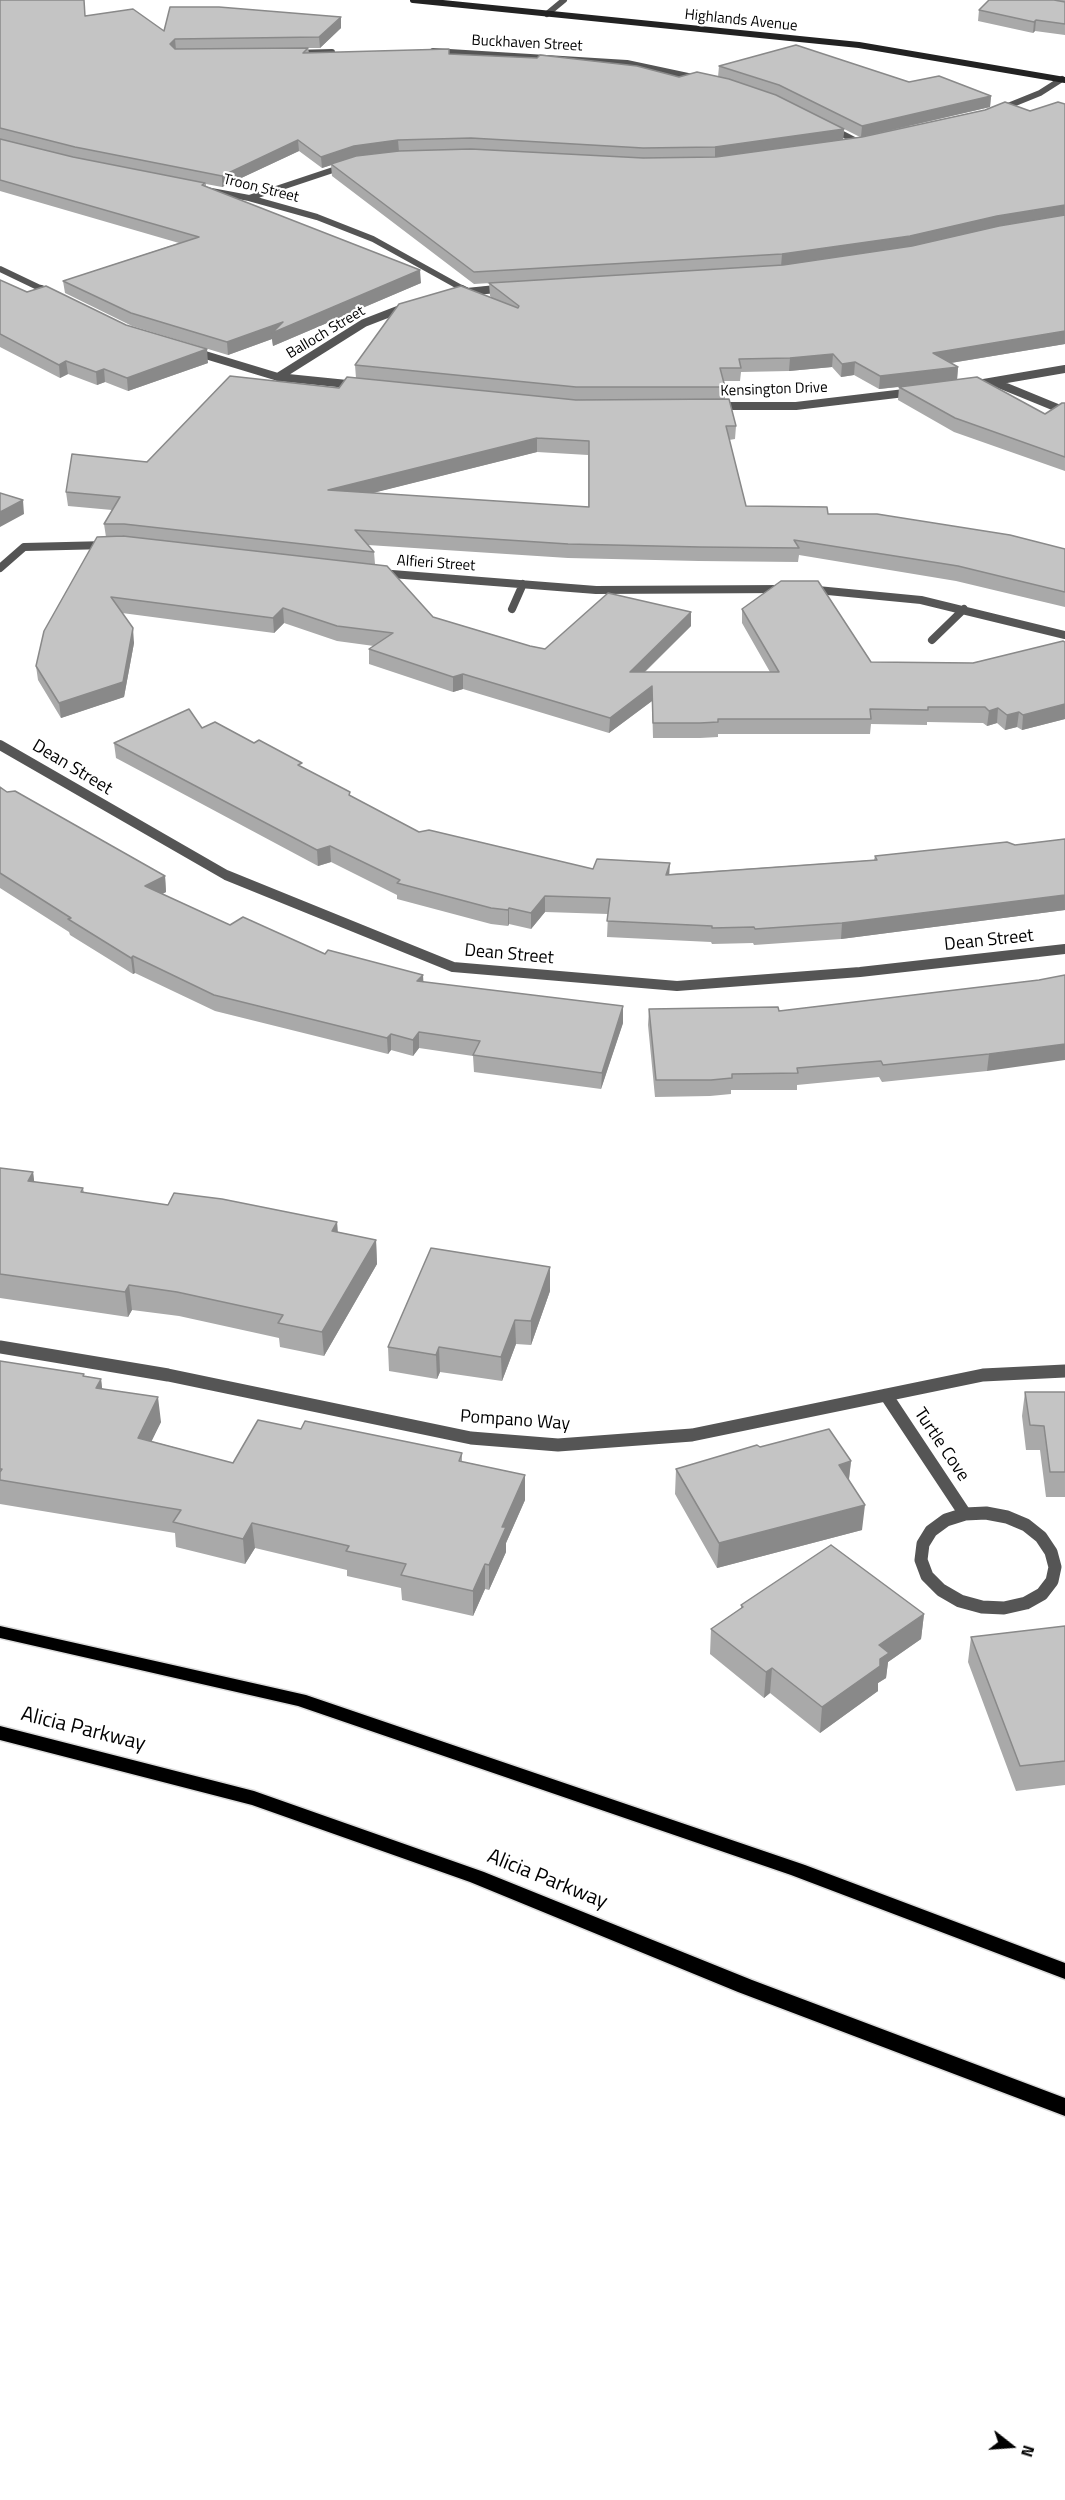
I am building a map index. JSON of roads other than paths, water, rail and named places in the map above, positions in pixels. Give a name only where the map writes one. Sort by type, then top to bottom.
[{"type":"main road","name":"Highlands Avenue","points":[[413,0],[859,45],[1063,80]]},
{"type":"main road","points":[[0,1632],[300,1700],[798,1870],[1065,1971]]},
{"type":"main road","name":"Alicia Parkway","points":[[0,1733],[254,1798],[477,1877],[745,1986],[1065,2107]]},
{"type":"street","points":[[547,14],[564,0]]},
{"type":"street","name":"Buckhaven Street","points":[[424,51],[508,54],[627,63],[710,81]]},
{"type":"street","points":[[284,53],[344,52]]},
{"type":"street","points":[[992,112],[1040,93],[1063,80]]},
{"type":"street","points":[[822,124],[860,143]]},
{"type":"street","points":[[849,145],[872,141]]},
{"type":"street","points":[[249,198],[355,163]]},
{"type":"street","name":"Troon Street","points":[[203,189],[249,198],[317,217],[373,239],[466,291]]},
{"type":"street","points":[[0,269],[60,298]]},
{"type":"street","points":[[443,297],[466,291],[510,287]]},
{"type":"street","name":"Balloch Street","points":[[278,377],[364,323],[421,303]]},
{"type":"street","points":[[184,349],[278,377],[362,386]]},
{"type":"street","points":[[958,386],[1065,369]]},
{"type":"street","points":[[993,382],[1065,411]]},
{"type":"street","name":"Kensington Drive","points":[[703,406],[796,406],[923,391]]},
{"type":"street","points":[[0,568],[24,547],[114,544]]},
{"type":"street","name":"Alfieri Street","points":[[364,572],[596,590],[817,589],[921,600],[1065,635]]},
{"type":"street","points":[[512,609],[523,584]]},
{"type":"street","points":[[932,640],[964,609]]},
{"type":"street","name":"Dean Street","points":[[0,745],[226,875],[453,967],[677,986],[860,972],[1065,949]]},
{"type":"street","name":"Pompano Way","points":[[0,1347],[168,1375],[471,1438],[558,1445],[692,1435],[983,1375],[1065,1371]]},
{"type":"street","name":"Turtle Cove","points":[[886,1395],[965,1514]]},
{"type":"street","points":[[986,1513],[1007,1517],[1026,1525],[1041,1537],[1052,1551],[1055,1566],[1052,1581],[1042,1594],[1015,1605],[982,1608],[960,1601],[941,1590],[927,1576],[921,1560],[923,1544],[931,1531],[946,1520],[965,1514],[986,1513]]}]
